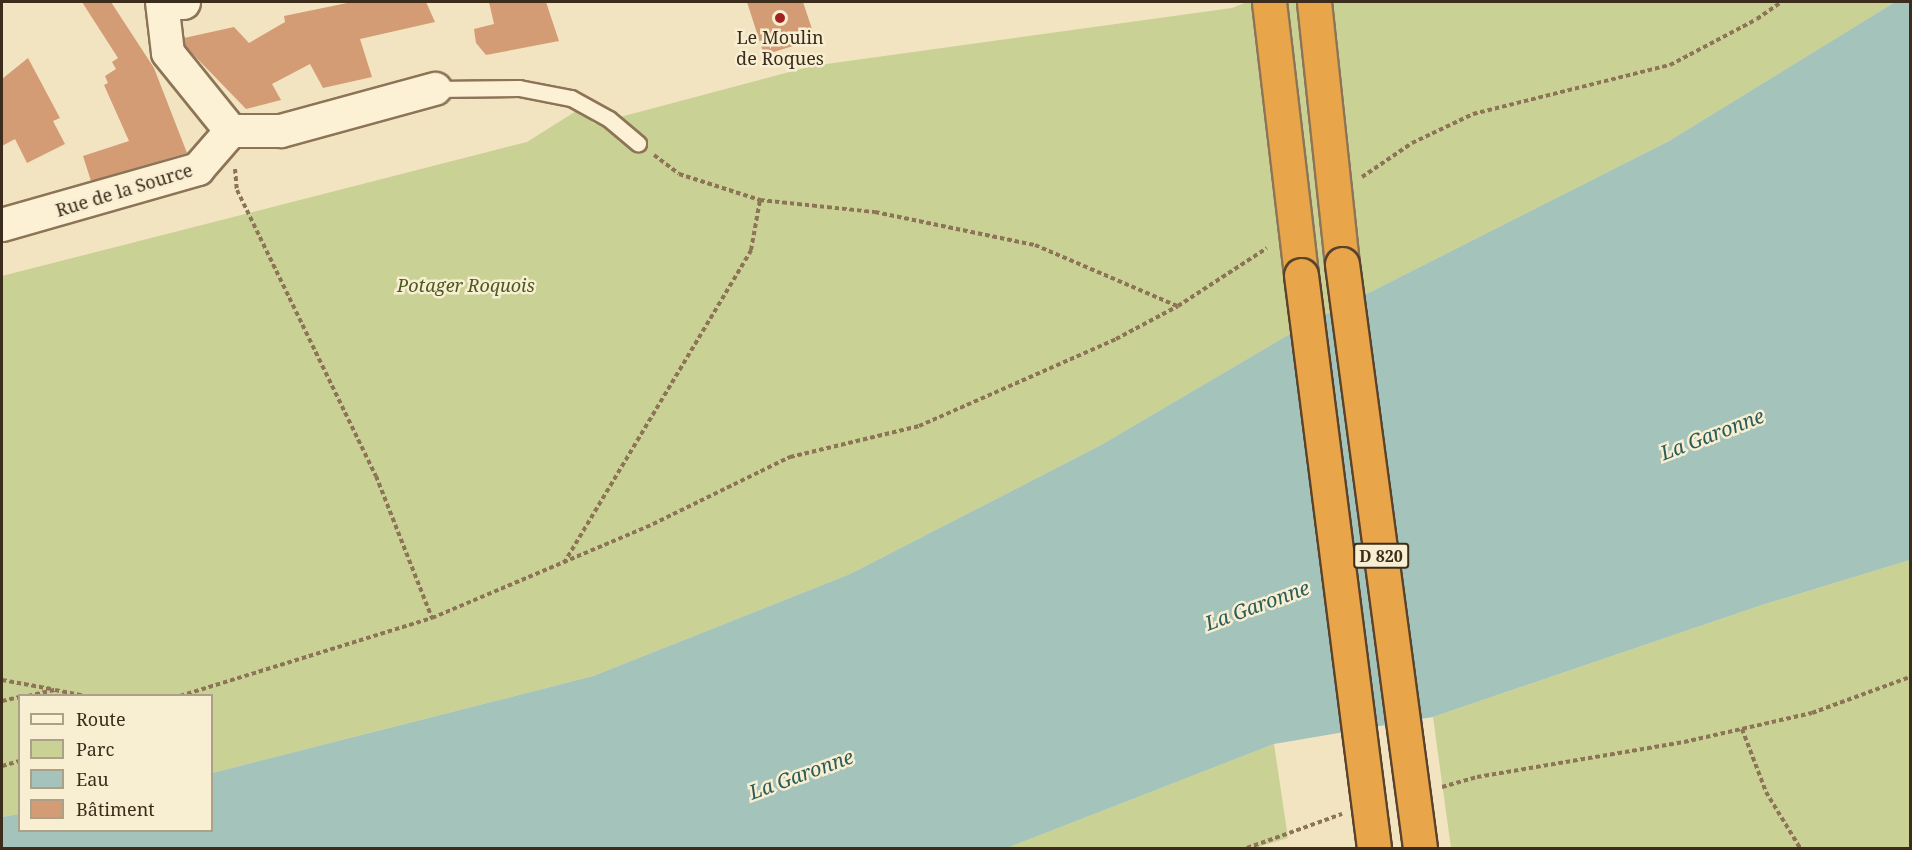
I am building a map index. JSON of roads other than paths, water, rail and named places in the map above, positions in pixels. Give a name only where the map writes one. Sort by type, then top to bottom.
[{"type":"highway","name":"D 820","points":[[1269,2],[1301,275],[1374,849]]},
{"type":"highway","name":"D 820","points":[[1314,2],[1342,264],[1420,849]]},
{"type":"street","points":[[162,2],[168,53],[231,131],[281,131],[435,89]]},
{"type":"street","name":"Rue de la Source","points":[[2,225],[198,169],[231,131]]},
{"type":"lane","points":[[435,89],[519,88],[571,98],[609,119],[638,143]]},
{"type":"water","name":"La Garonne","points":[[1895,2],[1910,2],[1910,560],[1759,606],[1433,717],[1274,744],[1007,848],[2,848],[2,817],[18,814],[18,832],[213,832],[213,773],[593,676],[850,574],[1101,445],[1305,325],[1669,141]]},
{"type":"place","name":"Le Moulin de Roques","points":[[780,18]]},
{"type":"park label","name":"Potager Roquois","points":[[466,285]]}]
